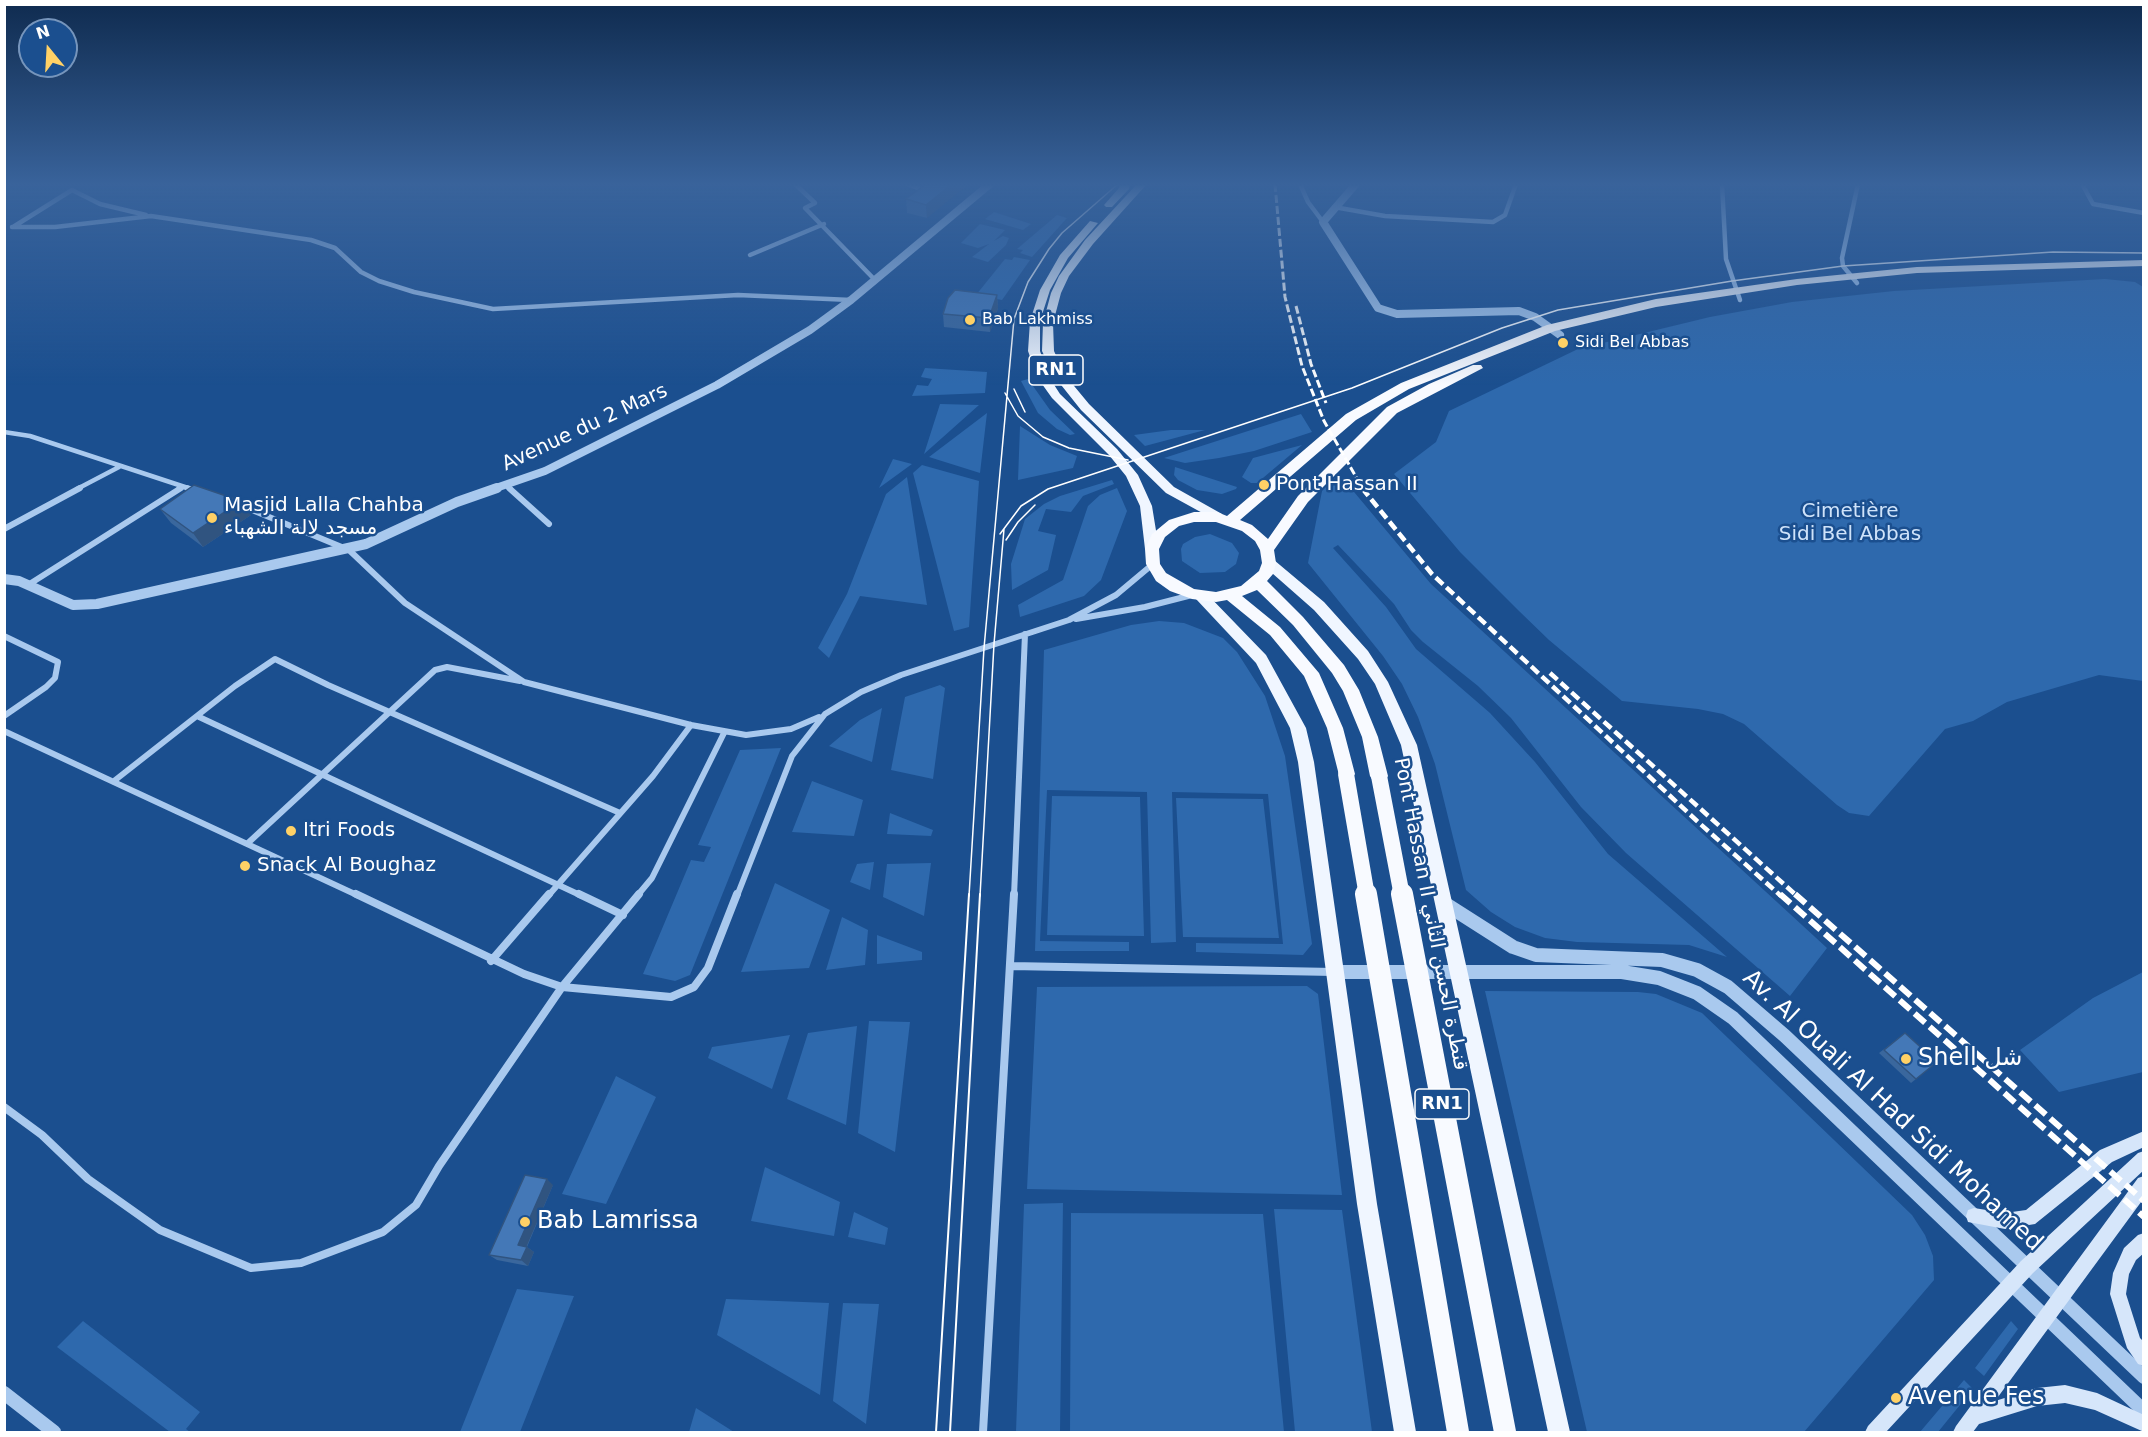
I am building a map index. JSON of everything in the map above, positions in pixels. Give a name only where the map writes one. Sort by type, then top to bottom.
[{"type":"highway","points":[[1555,331],[1433,387],[1392,410],[1303,499],[1268,557],[1266,574],[1257,582],[1231,595],[1197,595],[1174,587],[1161,577],[1152,557],[1159,534],[1174,523],[1194,517],[1224,519],[1350,417],[1405,386],[1555,331],[1737,295],[1854,280],[2044,264],[2144,263]]},
{"type":"highway","points":[[1854,280],[2002,272],[2144,270]]},
{"type":"highway","name":"RN1","points":[[1224,519],[1254,533],[1268,557]]},
{"type":"highway","name":"Pont Hassan II قنطرة الحسن الثاني","points":[[1257,582],[1299,621],[1338,669],[1351,690],[1370,737],[1505,1432]]},
{"type":"highway","name":"RN1","points":[[1231,595],[1275,631],[1311,673],[1332,719],[1346,774],[1458,1432]]},
{"type":"main road","name":"RN1","points":[[1069,251],[1054,273],[1035,321],[1034,351],[1040,370],[1056,396],[1113,452],[1132,475],[1146,506],[1152,557]]},
{"type":"main road","name":"RN1","points":[[1082,251],[1064,276],[1056,293],[1048,323],[1048,351],[1060,376],[1084,407],[1170,490],[1224,519]]},
{"type":"main road","points":[[1268,557],[1342,631],[1381,682],[1409,745],[1559,1432]]},
{"type":"main road","points":[[1197,595],[1261,659],[1298,728],[1308,773],[1367,1204],[1404,1432]]},
{"type":"main road","points":[[1974,1216],[2005,1221],[2029,1218],[2106,1156],[2144,1139]]},
{"type":"main road","points":[[1874,1432],[2027,1267],[2144,1159]]},
{"type":"main road","points":[[1962,1432],[2144,1184]]},
{"type":"main road","points":[[2144,1241],[2130,1254],[2121,1274],[2118,1294],[2130,1333],[2144,1358]]},
{"type":"main road","points":[[1973,1417],[2037,1396],[2065,1394],[2097,1402],[2144,1425]]},
{"type":"street","points":[[338,251],[354,265],[379,281],[475,306],[508,309],[637,299],[748,295],[851,300]]},
{"type":"street","points":[[750,255],[759,251]]},
{"type":"street","points":[[849,251],[875,280]]},
{"type":"street","name":"Avenue du 2 Mars","points":[[4,579],[27,585],[72,605],[97,604],[349,550],[457,502],[545,471],[695,397],[810,330],[851,300],[910,251]]},
{"type":"street","points":[[1341,251],[1378,308],[1387,312],[1412,314],[1511,310],[1530,314],[1555,331]]},
{"type":"street","points":[[1726,251],[1737,295]]},
{"type":"street","points":[[1844,251],[1842,258],[1854,280]]},
{"type":"street","points":[[4,432],[30,436],[202,493]]},
{"type":"street","points":[[4,529],[119,467]]},
{"type":"street","points":[[506,485],[549,524]]},
{"type":"street","points":[[27,585],[182,487]]},
{"type":"street","points":[[234,503],[281,520],[349,550],[405,603],[524,682]]},
{"type":"street","points":[[1069,620],[1116,595],[1152,557]]},
{"type":"street","points":[[248,843],[439,668],[447,667],[524,682],[724,733],[753,736],[791,729],[891,679],[1069,620],[1137,609],[1197,595]]},
{"type":"street","points":[[983,1432],[1011,966],[1025,634]]},
{"type":"street","points":[[4,636],[58,662],[55,678],[46,687],[4,716]]},
{"type":"street","points":[[114,781],[275,659],[620,813]]},
{"type":"street","points":[[4,731],[248,843],[491,961],[562,987],[661,998],[683,994],[702,980],[792,756],[825,714]]},
{"type":"street","points":[[197,716],[622,915]]},
{"type":"street","points":[[491,961],[652,776],[691,725]]},
{"type":"street","points":[[4,1107],[42,1135],[88,1179],[160,1230],[251,1268],[281,1266],[322,1256],[382,1232],[402,1219],[416,1205],[446,1156],[562,987],[622,915],[664,857],[724,733]]},
{"type":"street","name":"Av. Al Ouali Al Had Sidi Mohamed","points":[[1444,903],[1513,947],[1536,955],[1662,960],[1697,970],[1728,987],[1785,1036],[2144,1377]]},
{"type":"street","points":[[1011,966],[1334,972],[1622,972],[1659,978],[1697,993],[1733,1018],[2144,1411]]},
{"type":"street","points":[[4,1393],[54,1432]]},
{"type":"green space","points":[[980,251],[1000,251],[988,262],[972,257]]},
{"type":"green space","points":[[1022,251],[1037,251],[1032,257],[1020,253]]},
{"type":"green space","points":[[1014,257],[1030,260],[1002,300],[976,295],[1005,259],[1012,260]]},
{"type":"green space","name":"Cimetière Sidi Bel Abbas","points":[[2105,279],[2135,282],[2143,287],[2143,681],[2099,675],[2007,702],[1973,721],[1945,729],[1869,816],[1849,813],[1837,805],[1744,724],[1723,714],[1622,701],[1549,640],[1519,611],[1460,552],[1394,474],[1436,442],[1449,411],[1578,349],[1710,317],[1792,302],[1894,291]]},
{"type":"green space","points":[[925,368],[987,372],[985,393],[912,396],[917,385],[928,386],[932,379],[921,377]]},
{"type":"green space","points":[[1028,379],[1050,410],[1075,434],[1070,435],[1057,429],[1038,413],[1021,381]]},
{"type":"green space","points":[[940,404],[979,405],[924,454]]},
{"type":"green space","points":[[987,413],[980,473],[929,457]]},
{"type":"green space","points":[[1301,414],[1312,432],[1254,451],[1219,458],[1185,463],[1164,458]]},
{"type":"green space","points":[[1020,426],[1050,445],[1077,456],[1073,468],[1018,480]]},
{"type":"green space","points":[[1171,430],[1205,430],[1145,446],[1134,435]]},
{"type":"green space","points":[[1302,445],[1257,483],[1251,483],[1242,477],[1253,458]]},
{"type":"green space","points":[[893,459],[912,464],[879,488]]},
{"type":"green space","points":[[922,465],[979,481],[969,627],[954,631],[913,473]]},
{"type":"green space","points":[[1175,467],[1237,487],[1222,494],[1197,490],[1178,480],[1174,475]]},
{"type":"green space","points":[[1339,474],[1431,584],[1827,948],[1790,996],[1626,853],[1581,807],[1511,718],[1478,686],[1411,630],[1394,604],[1338,545],[1333,548],[1386,607],[1416,649],[1490,713],[1535,762],[1608,854],[1727,957],[1689,945],[1577,942],[1545,938],[1515,927],[1491,912],[1466,890],[1435,764],[1418,717],[1402,684],[1383,656],[1308,563],[1322,491]]},
{"type":"green space","points":[[907,477],[927,605],[860,596],[829,658],[818,648],[847,594],[886,494]]},
{"type":"green space","points":[[1112,480],[1114,484],[1083,496],[1071,512],[1046,509],[1038,531],[1056,535],[1048,570],[1012,590],[1011,564],[1025,519],[1044,504],[1060,496]]},
{"type":"green space","points":[[1117,488],[1127,511],[1101,580],[1084,596],[1020,617],[1018,605],[1063,580],[1088,506],[1100,495]]},
{"type":"green space","points":[[1210,534],[1232,543],[1239,553],[1236,564],[1225,572],[1200,573],[1182,561],[1183,544],[1195,537]]},
{"type":"green space","points":[[1159,621],[1184,623],[1223,638],[1237,652],[1265,696],[1285,756],[1312,944],[1303,955],[1196,952],[1196,943],[1283,944],[1268,794],[1172,792],[1176,942],[1151,943],[1147,792],[1047,790],[1040,941],[1129,942],[1129,951],[1035,951],[1044,650],[1131,625]]},
{"type":"green space","points":[[940,685],[945,688],[933,779],[891,770],[905,697]]},
{"type":"green space","points":[[882,708],[872,762],[829,746],[860,720]]},
{"type":"green space","points":[[781,748],[690,975],[675,981],[643,974],[691,860],[704,862],[711,847],[698,845],[740,750]]},
{"type":"green space","points":[[812,781],[863,800],[854,836],[792,832]]},
{"type":"green space","points":[[1052,796],[1140,797],[1144,936],[1047,935]]},
{"type":"green space","points":[[1176,798],[1263,799],[1279,938],[1183,937]]},
{"type":"green space","points":[[890,813],[933,830],[931,836],[887,834]]},
{"type":"green space","points":[[874,862],[870,890],[850,882],[857,864]]},
{"type":"green space","points":[[931,863],[924,916],[883,897],[887,864]]},
{"type":"green space","points":[[775,883],[830,910],[809,968],[741,972]]},
{"type":"green space","points":[[842,917],[868,930],[865,965],[826,970]]},
{"type":"green space","points":[[877,935],[922,952],[922,960],[877,964]]},
{"type":"green space","points":[[2143,972],[2143,1072],[2059,1092],[2020,1050],[2093,998]]},
{"type":"green space","points":[[1307,986],[1318,994],[1342,1195],[1027,1189],[1037,987]]},
{"type":"green space","points":[[1485,991],[1638,992],[1656,994],[1702,1013],[1912,1215],[1925,1235],[1933,1256],[1934,1280],[1804,1432],[1587,1432]]},
{"type":"green space","points":[[869,1021],[910,1022],[895,1152],[858,1133]]},
{"type":"green space","points":[[857,1026],[846,1125],[787,1099],[808,1033]]},
{"type":"green space","points":[[790,1035],[772,1089],[708,1058],[712,1047]]},
{"type":"green space","points":[[616,1076],[656,1097],[606,1204],[562,1194]]},
{"type":"green space","points":[[765,1167],[840,1202],[834,1236],[751,1221]]},
{"type":"green space","points":[[1063,1203],[1060,1432],[1016,1432],[1024,1204]]},
{"type":"green space","points":[[1274,1209],[1342,1210],[1372,1432],[1295,1432]]},
{"type":"green space","points":[[854,1212],[888,1228],[885,1245],[848,1237]]},
{"type":"green space","points":[[1071,1213],[1263,1214],[1284,1432],[1070,1432]]},
{"type":"green space","points":[[517,1289],[574,1296],[520,1432],[460,1432]]},
{"type":"green space","points":[[726,1299],[829,1303],[820,1395],[717,1335]]},
{"type":"green space","points":[[843,1303],[879,1304],[866,1424],[833,1401]]},
{"type":"green space","points":[[83,1321],[200,1412],[186,1429],[190,1432],[170,1432],[57,1347]]},
{"type":"green space","points":[[2011,1321],[2018,1329],[1984,1376],[1975,1368]]},
{"type":"green space","points":[[1964,1380],[1973,1389],[1938,1432],[1920,1432]]},
{"type":"green space","points":[[696,1408],[734,1432],[689,1432]]},
{"type":"building","points":[[955,290],[997,295],[989,318],[943,314],[948,298]]},
{"type":"building","points":[[194,485],[241,501],[193,533],[160,509]]},
{"type":"building","name":"Shell شل","points":[[1905,1033],[1937,1062],[1916,1079],[1884,1050]]},
{"type":"building","points":[[525,1175],[547,1179],[518,1245],[527,1247],[521,1260],[489,1255]]},
{"type":"tram line","points":[[1007,396],[1014,319],[1028,282],[1048,251]]},
{"type":"tram line","points":[[1000,534],[1021,506],[1048,489],[1352,388],[1502,328],[1558,310],[1732,281],[1843,266],[2053,252],[2144,253]]},
{"type":"tram line","points":[[1014,389],[1025,412]]},
{"type":"tram line","points":[[969,896],[984,648],[1007,396]]},
{"type":"tram line","points":[[1007,396],[1018,416],[1043,437],[1069,448],[1128,460]]},
{"type":"tram line","points":[[1006,540],[1018,522],[1035,505]]},
{"type":"tram line","points":[[980,896],[994,644],[1004,529]]},
{"type":"tram line","points":[[936,1432],[969,894]]},
{"type":"tram line","points":[[950,1432],[980,894]]},
{"type":"railway","points":[[1281,251],[1285,297],[1302,366],[1324,421],[1363,489]]},
{"type":"railway","points":[[1296,306],[1311,364],[1326,403]]},
{"type":"railway","points":[[1362,488],[1432,574],[1697,821],[1781,896]]},
{"type":"railway","points":[[1550,673],[1797,896]]},
{"type":"railway","points":[[1780,894],[2144,1217]]},
{"type":"railway","points":[[1795,894],[2144,1201]]},
{"type":"place","name":"Bab Lakhmiss","points":[[970,320]]},
{"type":"place","name":"Sidi Bel Abbas","points":[[1563,343]]},
{"type":"place","name":"Pont Hassan II","points":[[1264,485]]},
{"type":"place","name":"Masjid Lalla Chahba مسجد لالة الشهباء","points":[[212,518]]},
{"type":"place","name":"Itri Foods","points":[[291,831]]},
{"type":"place","name":"Snack Al Boughaz","points":[[245,866]]},
{"type":"place","name":"Shell شل","points":[[1906,1059]]},
{"type":"place","name":"Bab Lamrissa","points":[[525,1222]]},
{"type":"place","name":"Avenue Fes","points":[[1896,1398]]}]
